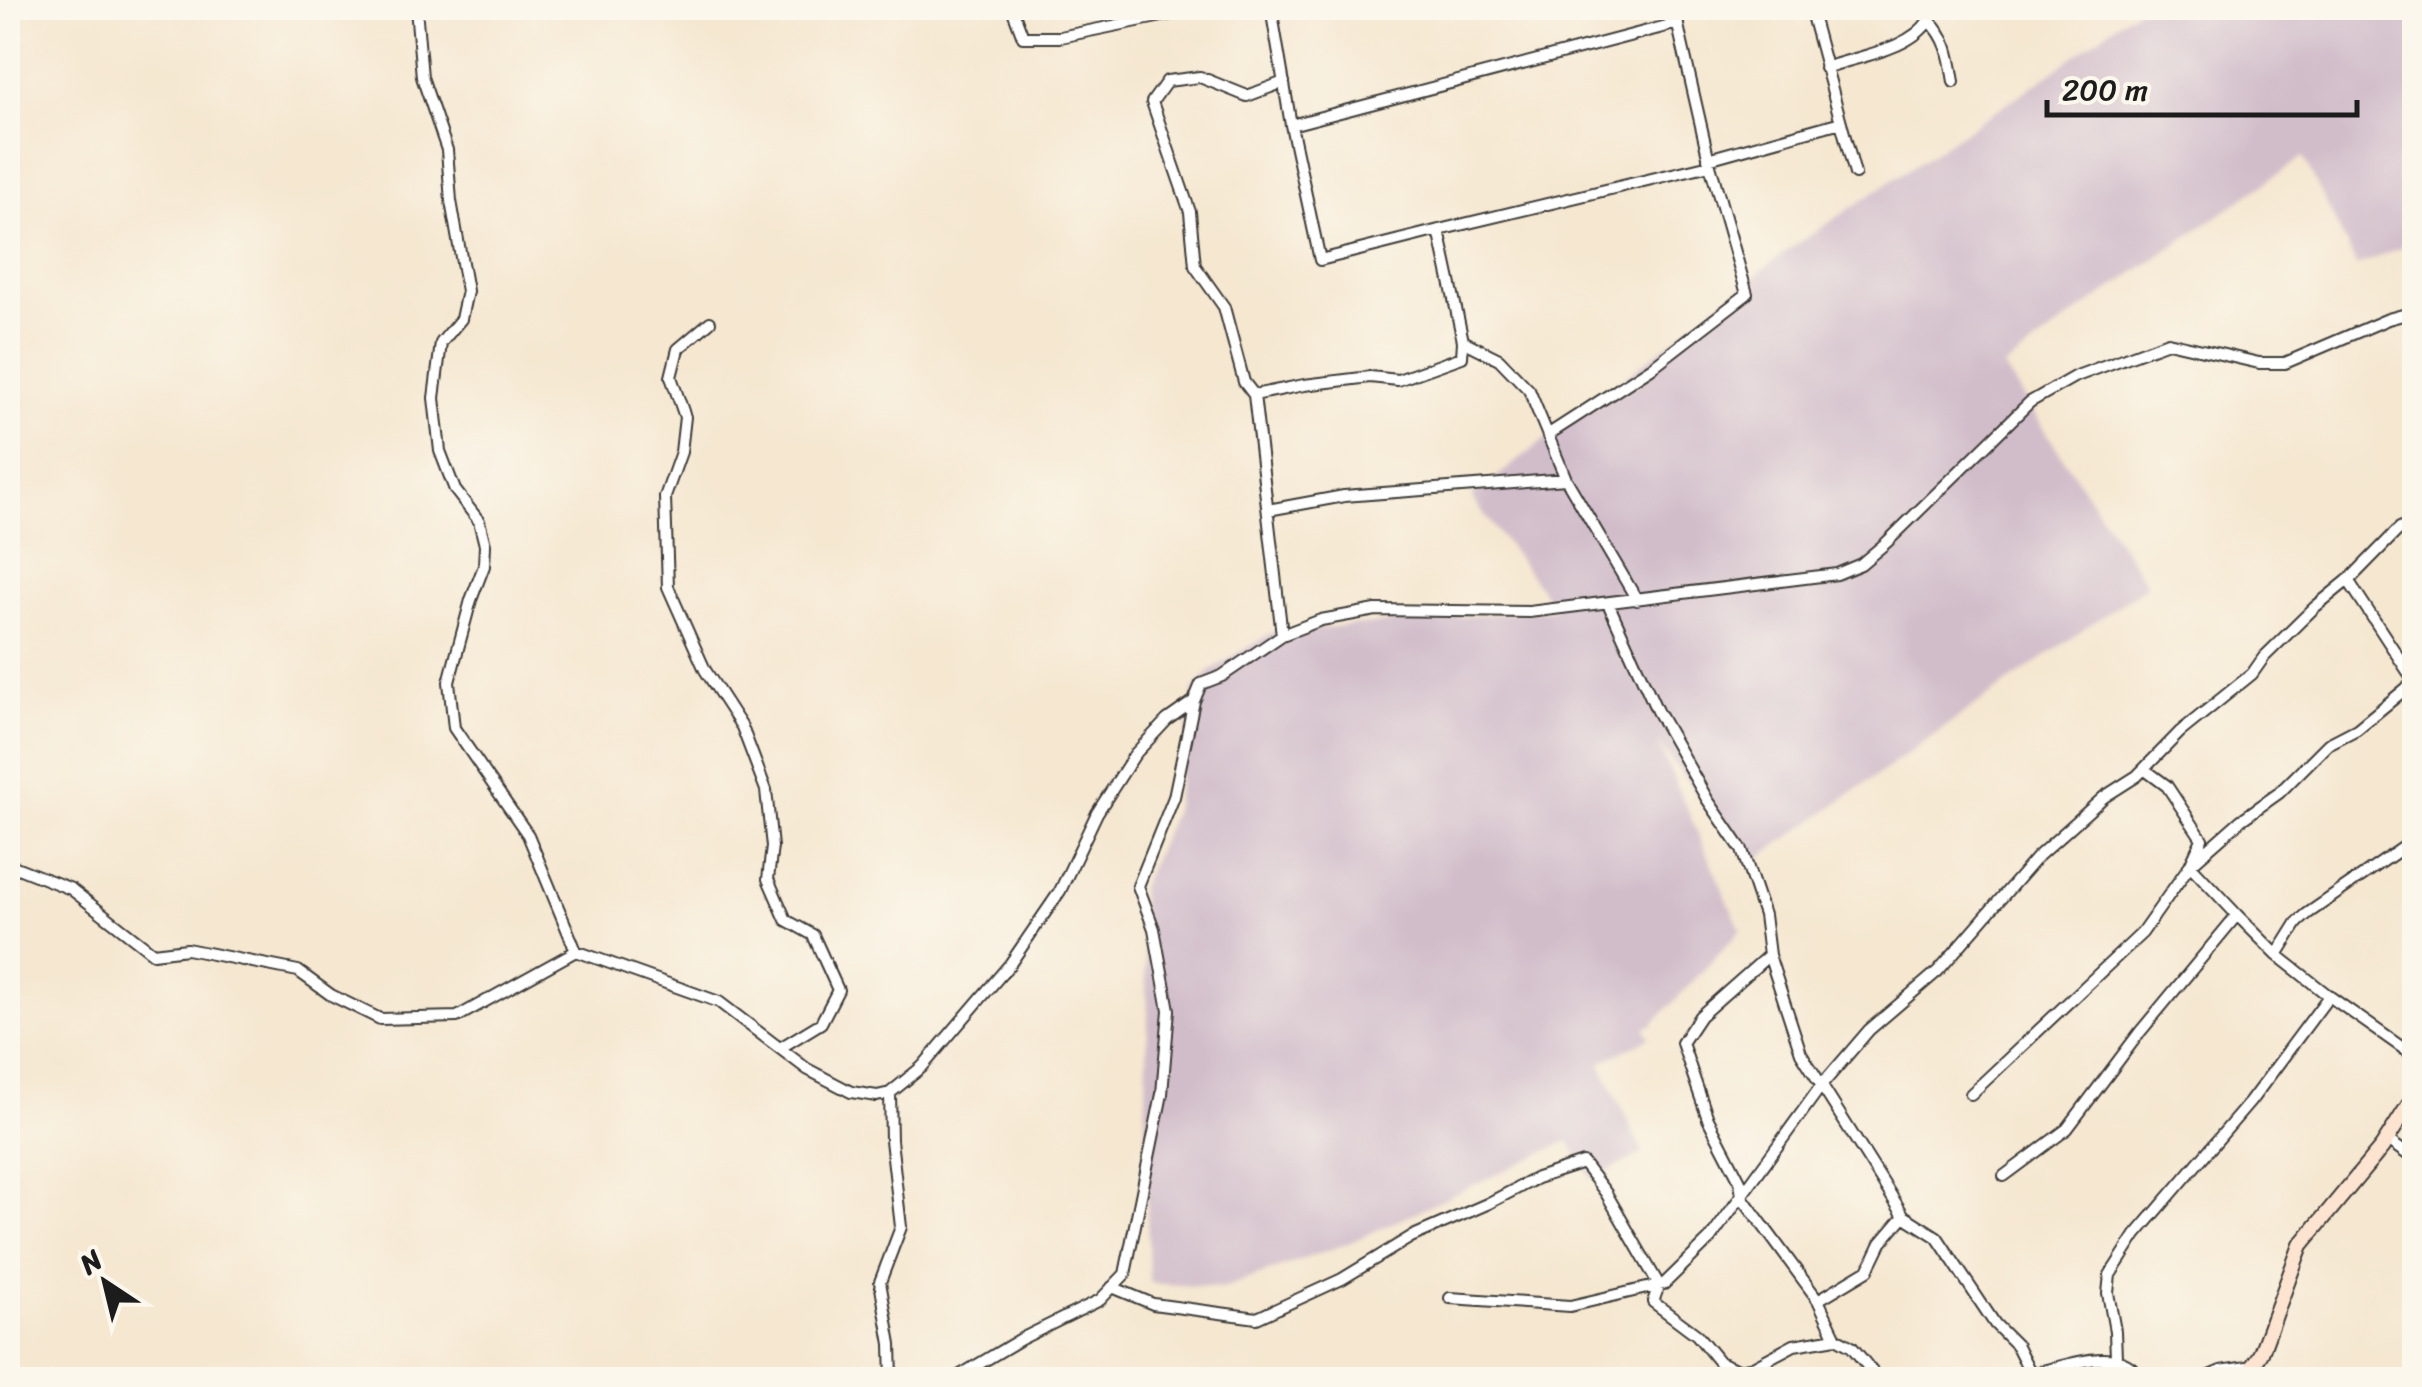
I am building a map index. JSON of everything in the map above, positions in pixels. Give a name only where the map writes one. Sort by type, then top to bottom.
[{"type":"street","points":[[416,8],[422,77],[447,150],[451,201],[467,291],[461,319],[441,343],[434,398],[440,451],[456,490],[479,521],[485,545],[484,566],[449,682],[454,728],[528,835],[576,951],[719,1002],[807,1069],[851,1092],[877,1096],[890,1093],[922,1067],[1010,964],[1060,891],[1097,813],[1135,754],[1167,720],[1194,701]]},
{"type":"street","points":[[1012,8],[1023,36],[1060,37],[1202,8]]},
{"type":"street","points":[[1271,8],[1320,260],[1709,162],[1840,122]]},
{"type":"street","points":[[1549,434],[1651,368],[1747,294],[1709,162],[1674,8]]},
{"type":"street","points":[[1810,8],[1856,174]]},
{"type":"street","points":[[1927,8],[1929,20],[1943,33],[1948,46],[1954,82]]},
{"type":"street","points":[[1825,68],[1903,44],[1920,34],[1929,20]]},
{"type":"street","points":[[1291,125],[1678,24]]},
{"type":"street","points":[[1282,636],[1254,395],[1244,382],[1224,306],[1195,266],[1190,212],[1152,102],[1167,81],[1200,77],[1247,96],[1284,82]]},
{"type":"street","points":[[1254,395],[1337,381],[1398,380],[1462,357],[1463,341],[1440,230]]},
{"type":"street","points":[[952,1380],[1020,1339],[1100,1300],[1125,1274],[1162,1094],[1169,1010],[1154,929],[1138,886],[1174,797],[1201,684],[1222,676],[1282,636],[1321,620],[1376,610],[1528,612],[1851,570],[1887,542],[2030,402],[2074,377],[2158,344],[2176,342],[2258,363],[2285,364],[2388,319],[2414,312]]},
{"type":"street","points":[[710,322],[678,349],[671,377],[685,417],[681,452],[665,497],[668,587],[705,670],[742,727],[766,790],[772,847],[768,880],[786,920],[813,935],[838,990],[821,1023],[780,1048]]},
{"type":"street","points":[[1463,341],[1498,359],[1528,390],[1566,479],[1638,600]]},
{"type":"street","points":[[1268,510],[1344,496],[1566,479]]},
{"type":"street","points":[[1450,1298],[1570,1306],[1658,1285],[1710,1239],[1821,1086],[1869,1030],[1938,972],[2036,858],[2252,674],[2277,644],[2400,528],[2414,521]]},
{"type":"street","points":[[2190,865],[2241,820],[2279,794],[2328,744],[2357,730],[2414,682],[2348,580]]},
{"type":"street","points":[[1608,603],[1657,711],[1742,850],[1764,915],[1769,955],[1800,1054],[1904,1216],[1938,1236],[1996,1324],[2017,1346],[2028,1376],[2116,1358],[2132,1366],[2142,1380]]},
{"type":"street","points":[[1971,1094],[2142,933],[2190,865],[2202,839],[2167,786],[2144,769]]},
{"type":"street","points":[[2277,955],[2297,923],[2414,840]]},
{"type":"street","points":[[8,864],[71,890],[153,953],[188,949],[298,971],[332,995],[380,1018],[456,1017],[576,951]]},
{"type":"street","points":[[2190,865],[2277,955],[2414,1056]]},
{"type":"street","points":[[2004,1176],[2067,1129],[2152,1016],[2237,916]]},
{"type":"street","points":[[1769,955],[1700,1016],[1682,1044],[1708,1120],[1740,1181],[1742,1198],[1818,1300],[1836,1338],[1852,1347],[1879,1380]]},
{"type":"street","points":[[2093,1380],[2116,1358],[2116,1331],[2108,1293],[2110,1275],[2136,1235],[2250,1102],[2329,996]]},
{"type":"street","points":[[890,1093],[902,1227],[880,1282],[891,1344],[892,1380]]},
{"type":"street","points":[[2244,1380],[2282,1302],[2302,1245],[2414,1098]]},
{"type":"street","points":[[2386,1139],[2414,1159]]},
{"type":"street","points":[[1112,1287],[1153,1304],[1257,1318],[1342,1278],[1411,1237],[1537,1178],[1583,1163],[1606,1193],[1658,1285],[1652,1302],[1697,1335],[1719,1362],[1738,1370],[1754,1367],[1794,1345],[1836,1338]]},
{"type":"street","points":[[1818,1300],[1868,1270],[1881,1243],[1904,1216]]},
{"type":"street","points":[[2200,1380],[2206,1375],[2253,1366]]},
{"type":"street","points":[[1711,1380],[1732,1368]]},
{"type":"shaded area","points":[[2138,8],[2414,8],[2414,242],[2357,266],[2303,157],[2088,305],[2004,368],[2147,585],[1751,864],[1657,742],[1741,930],[1645,1028],[1649,1038],[1600,1063],[1643,1153],[1592,1179],[1568,1141],[1349,1243],[1223,1288],[1149,1283],[1145,1138],[1148,1014],[1140,888],[1174,811],[1193,691],[1211,670],[1273,632],[1556,609],[1471,497],[1790,249],[2050,74]]}]
